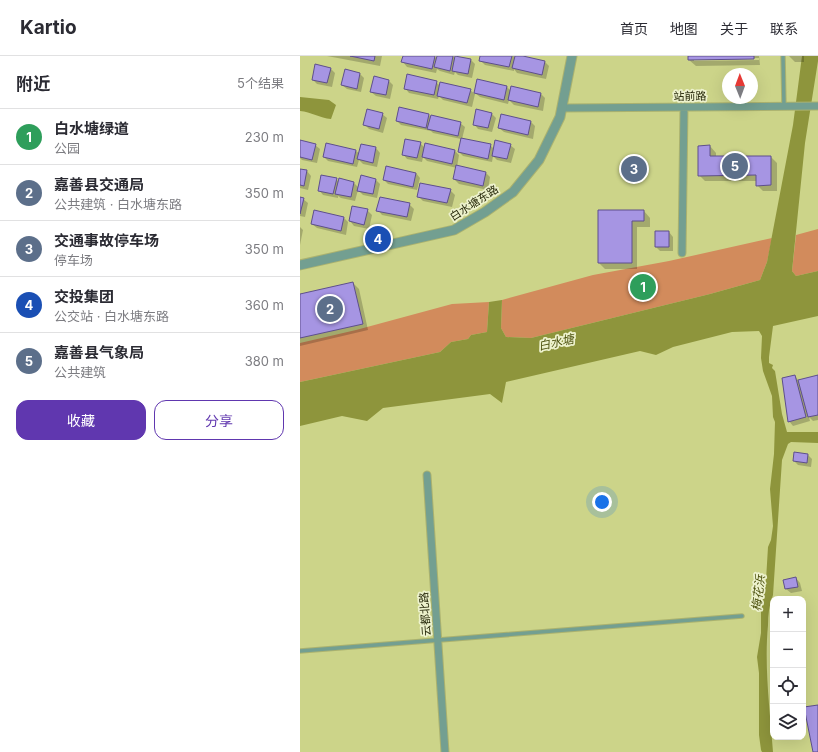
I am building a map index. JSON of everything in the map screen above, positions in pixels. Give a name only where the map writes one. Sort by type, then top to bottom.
[{"type":"street","name":"白水塘东路","points":[[300,265],[454,230],[485,212],[513,192],[540,160],[560,118],[572,56]]},
{"type":"street","name":"站前路","points":[[562,108],[818,106]]},
{"type":"street","points":[[682,253],[684,107]]},
{"type":"street","name":"云都北路","points":[[427,475],[445,752]]},
{"type":"lane","points":[[783,56],[784,106]]},
{"type":"lane","points":[[300,651],[742,616]]},
{"type":"shaded area","points":[[818,229],[818,271],[796,276],[792,271],[796,235]]},
{"type":"shaded area","points":[[772,238],[767,262],[760,280],[710,294],[531,338],[506,337],[501,328],[502,300],[593,275],[669,261]]},
{"type":"shaded area","points":[[489,302],[487,332],[471,335],[468,339],[451,342],[440,352],[300,382],[300,343],[356,330],[452,304]]},
{"type":"water","name":"白水塘","points":[[802,56],[818,56],[805,143],[792,271],[796,276],[818,271],[818,316],[773,326],[769,363],[773,365],[772,368],[775,371],[782,414],[787,432],[818,432],[818,443],[791,442],[788,444],[782,460],[773,595],[770,596],[767,641],[770,740],[772,740],[773,752],[762,752],[759,735],[759,673],[757,657],[761,633],[761,607],[766,580],[768,547],[771,540],[773,526],[770,489],[774,454],[775,422],[773,417],[772,396],[763,371],[761,358],[762,336],[759,331],[732,332],[673,347],[656,355],[640,351],[506,382],[502,403],[490,394],[383,408],[367,421],[342,416],[300,426],[300,382],[440,352],[451,342],[468,339],[471,335],[487,332],[489,302],[502,300],[501,328],[506,337],[531,338],[710,294],[760,280],[767,262],[793,125]]},
{"type":"water","points":[[300,97],[329,100],[336,105],[331,119],[300,111]]},
{"type":"building","points":[[350,56],[375,56],[374,61]]},
{"type":"building","points":[[403,56],[435,56],[432,69],[401,62]]},
{"type":"building","points":[[437,56],[453,56],[450,71],[434,67]]},
{"type":"building","points":[[455,56],[471,59],[468,74],[452,71]]},
{"type":"building","points":[[480,56],[512,56],[509,67],[479,61]]},
{"type":"building","points":[[515,56],[523,56],[545,61],[542,75],[512,68]]},
{"type":"building","points":[[688,56],[754,56],[754,59],[688,60]]},
{"type":"building","points":[[315,64],[331,68],[327,83],[312,80]]},
{"type":"building","points":[[345,69],[360,73],[357,89],[341,85]]},
{"type":"building","points":[[407,74],[437,81],[434,95],[404,89]]},
{"type":"building","points":[[374,76],[389,80],[386,95],[370,92]]},
{"type":"building","points":[[477,79],[507,86],[504,100],[474,93]]},
{"type":"building","points":[[440,82],[471,89],[467,103],[437,96]]},
{"type":"building","points":[[511,86],[541,93],[538,107],[508,100]]},
{"type":"building","points":[[399,107],[429,114],[426,128],[396,121]]},
{"type":"building","points":[[367,109],[383,113],[379,129],[363,125]]},
{"type":"building","points":[[476,109],[492,113],[488,128],[473,125]]},
{"type":"building","points":[[501,114],[531,121],[528,135],[498,128]]},
{"type":"building","points":[[431,115],[461,122],[458,136],[427,129]]},
{"type":"building","points":[[461,138],[491,144],[488,159],[458,152]]},
{"type":"building","points":[[405,139],[421,142],[417,158],[402,155]]},
{"type":"building","points":[[300,140],[316,144],[312,160],[300,157]]},
{"type":"building","points":[[495,140],[511,144],[507,159],[492,156]]},
{"type":"building","points":[[326,143],[356,150],[353,164],[323,157]]},
{"type":"building","points":[[425,143],[455,150],[452,164],[422,157]]},
{"type":"building","points":[[361,144],[376,147],[373,163],[357,159]]},
{"type":"building","points":[[710,145],[710,156],[771,156],[771,185],[756,186],[756,175],[698,176],[698,146]]},
{"type":"building","points":[[456,165],[486,172],[483,186],[453,179]]},
{"type":"building","points":[[386,166],[416,173],[413,187],[383,180]]},
{"type":"building","points":[[300,169],[307,170],[304,186],[300,185]]},
{"type":"building","points":[[321,175],[337,178],[333,194],[318,191]]},
{"type":"building","points":[[361,175],[376,179],[373,194],[357,191]]},
{"type":"building","points":[[339,178],[354,182],[351,197],[335,194]]},
{"type":"building","points":[[420,183],[451,189],[447,203],[417,197]]},
{"type":"building","points":[[300,197],[304,198],[300,214]]},
{"type":"building","points":[[380,197],[410,203],[407,217],[376,211]]},
{"type":"building","points":[[352,206],[368,209],[364,225],[349,221]]},
{"type":"building","points":[[314,210],[344,217],[341,231],[311,224]]},
{"type":"building","points":[[598,210],[644,210],[644,221],[632,221],[632,263],[598,263]]},
{"type":"building","points":[[655,231],[669,231],[669,247],[655,247]]},
{"type":"building","points":[[353,282],[363,324],[300,338],[300,294]]},
{"type":"building","points":[[795,375],[806,417],[788,422],[782,378]]},
{"type":"building","points":[[818,375],[818,415],[808,417],[798,380]]},
{"type":"building","points":[[794,452],[808,454],[807,463],[793,461]]},
{"type":"building","points":[[796,577],[798,587],[785,589],[783,580]]},
{"type":"building","points":[[818,705],[818,752],[813,752],[806,717],[806,707]]},
{"type":"place","name":"嘉善县气象局","points":[[735,166]]},
{"type":"place","name":"交通事故停车场","points":[[634,169]]},
{"type":"place","name":"交投集团","points":[[378,239]]},
{"type":"place","name":"白水塘绿道","points":[[643,287]]},
{"type":"place","name":"嘉善县交通局","points":[[330,309]]},
{"type":"water label","name":"梅花浜","points":[[758,593]]}]
